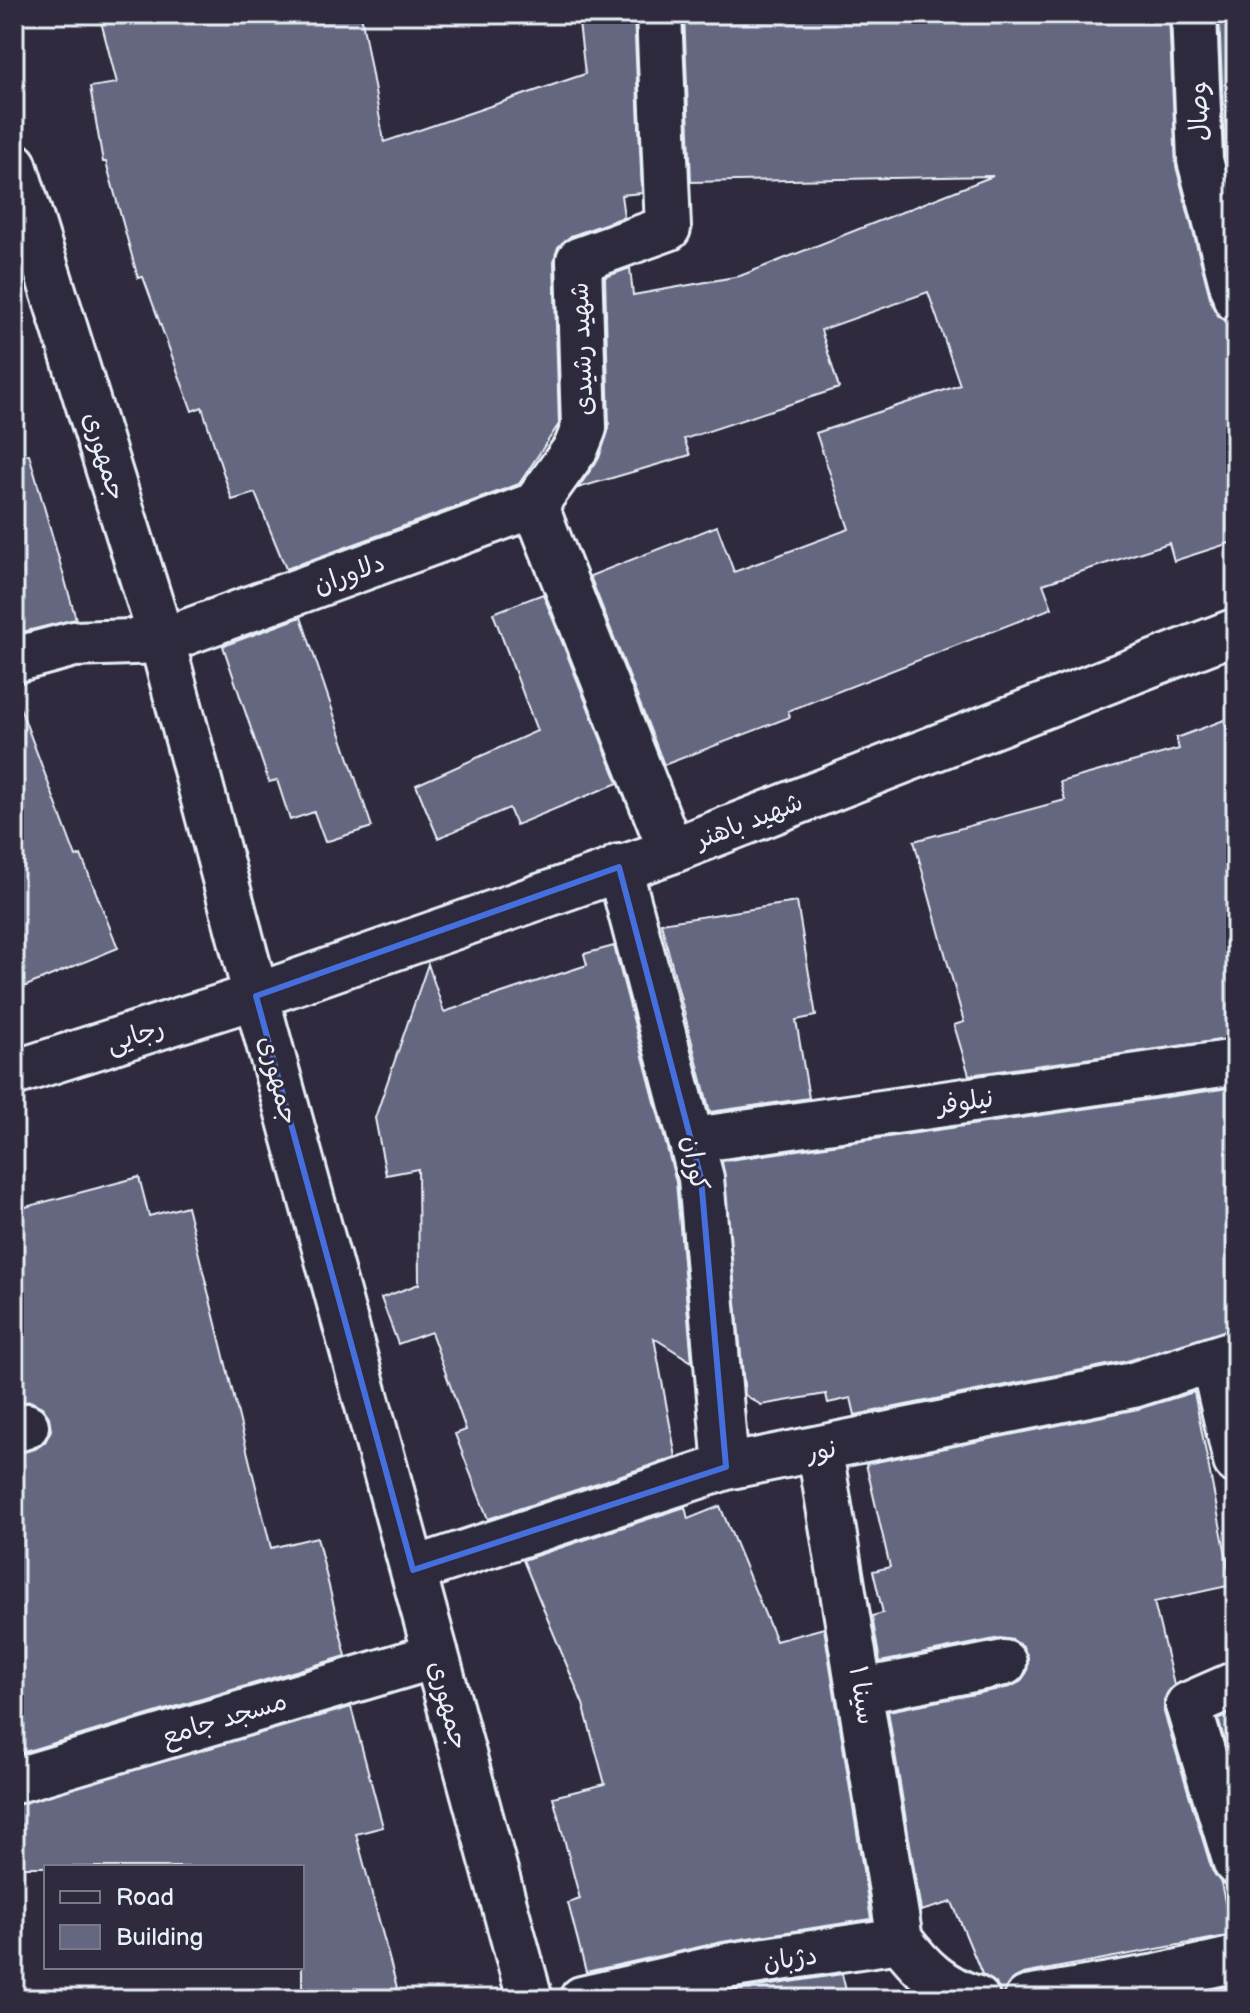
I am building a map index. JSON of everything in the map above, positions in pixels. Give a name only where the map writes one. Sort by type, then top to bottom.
[{"type":"street","name":"شهید رشیدی","points":[[535,505],[576,448],[584,428],[579,260],[668,228],[659,14]]},
{"type":"street","name":"وصال","points":[[1194,14],[1200,160],[1236,299]]},
{"type":"street","name":"جمهوری","points":[[14,165],[162,641],[530,1999]]},
{"type":"street","name":"دلاوران","points":[[14,660],[74,644],[162,641],[535,505]]},
{"type":"street","points":[[535,505],[671,851]]},
{"type":"street","name":"شهید باهنر","points":[[256,996],[671,851],[1236,631]]},
{"type":"street","name":"کوران","points":[[619,867],[694,1140],[701,1178],[726,1467]]},
{"type":"street","name":"رجایی","points":[[14,1073],[256,996]]},
{"type":"street","name":"نیلوفر","points":[[694,1140],[1236,1062]]},
{"type":"street","points":[[1224,1356],[1236,1461]]},
{"type":"street","name":"نور","points":[[413,1570],[726,1467],[820,1451],[1133,1385],[1224,1356]]},
{"type":"street","name":"سینا ۱","points":[[820,1451],[862,1691],[900,1940]]},
{"type":"street","name":"مسجد جامع","points":[[14,1781],[435,1656]]},
{"type":"street","points":[[862,1691],[1004,1663]]},
{"type":"street","points":[[1236,1684],[1188,1705],[1236,1863]]},
{"type":"street","points":[[900,1940],[922,1969],[950,1991],[977,1999]]},
{"type":"street","name":"دژبان","points":[[582,1999],[727,1966],[900,1940]]},
{"type":"street","points":[[1027,1999],[1160,1988],[1236,1959]]},
{"type":"highlighted area","points":[[619,867],[701,1178],[726,1467],[413,1570],[256,996]]},
{"type":"building","points":[[99,14],[361,14],[384,142],[585,74],[578,14],[634,14],[642,193],[621,195],[624,217],[571,236],[558,247],[554,261],[559,424],[519,484],[286,569],[255,493],[232,500],[202,407],[192,411],[143,277],[138,278],[106,162],[103,162],[90,87],[117,83]]},
{"type":"building","points":[[684,14],[1169,14],[1176,166],[1212,305],[1219,317],[1236,323],[1236,541],[1174,561],[1169,543],[1043,584],[1052,608],[788,711],[790,717],[664,765],[590,576],[717,526],[734,572],[849,529],[816,433],[960,385],[928,292],[821,330],[839,388],[684,439],[690,455],[578,488],[599,458],[609,428],[605,277],[630,268],[633,295],[740,276],[993,176],[691,182]]},
{"type":"building","points":[[1219,14],[1236,14],[1236,199],[1225,156]]},
{"type":"building","points":[[29,454],[76,619],[14,634],[14,456]]},
{"type":"building","points":[[543,594],[618,783],[516,825],[509,808],[438,838],[416,785],[537,731],[493,613]]},
{"type":"building","points":[[301,617],[372,827],[325,842],[314,812],[290,820],[277,780],[269,782],[223,646]]},
{"type":"building","points":[[19,705],[76,857],[81,855],[118,948],[14,991],[14,706]]},
{"type":"building","points":[[1224,720],[1236,752],[1236,1038],[969,1075],[954,1025],[964,1022],[914,841],[1065,800],[1060,782],[1179,749],[1176,738]]},
{"type":"building","points":[[797,902],[816,1016],[796,1020],[809,1098],[710,1112],[661,923]]},
{"type":"building","points":[[614,946],[676,1182],[692,1362],[654,1338],[676,1457],[488,1519],[455,1434],[466,1430],[431,1332],[398,1344],[381,1298],[419,1284],[418,1169],[386,1175],[375,1118],[428,964],[444,1012],[587,965],[584,954]]},
{"type":"building","points":[[1236,1087],[1236,1328],[1127,1361],[855,1415],[851,1398],[828,1403],[826,1394],[761,1405],[745,1395],[722,1161]]},
{"type":"building","points":[[139,1177],[149,1216],[187,1206],[271,1548],[317,1537],[346,1656],[14,1755],[14,1454],[35,1449],[45,1442],[51,1430],[49,1417],[42,1407],[30,1401],[14,1404],[14,1210]]},
{"type":"building","points":[[1194,1392],[1232,1585],[1154,1602],[1174,1685],[1164,1700],[1164,1712],[1212,1870],[1221,1883],[1232,1935],[1023,1974],[1011,1980],[1001,1999],[996,1983],[982,1974],[952,1902],[921,1911],[888,1711],[1010,1687],[1020,1682],[1027,1672],[1028,1657],[1023,1647],[1013,1640],[1000,1638],[880,1662],[872,1616],[883,1613],[873,1571],[890,1567],[866,1464],[1138,1409]]},
{"type":"building","points":[[720,1506],[776,1641],[824,1628],[871,1919],[722,1942],[586,1972],[568,1903],[580,1899],[553,1797],[605,1784],[583,1704],[523,1560],[685,1507],[688,1519]]},
{"type":"building","points":[[351,1707],[383,1827],[356,1834],[400,1999],[302,1999],[304,1865],[14,1867],[14,1805]]},
{"type":"building","points":[[1236,1711],[1236,1777],[1218,1719]]},
{"type":"building","points":[[842,1974],[848,1999],[695,1999],[732,1991]]},
{"type":"building","points":[[1234,1985],[1236,1999],[1187,1999],[1187,1996]]}]
